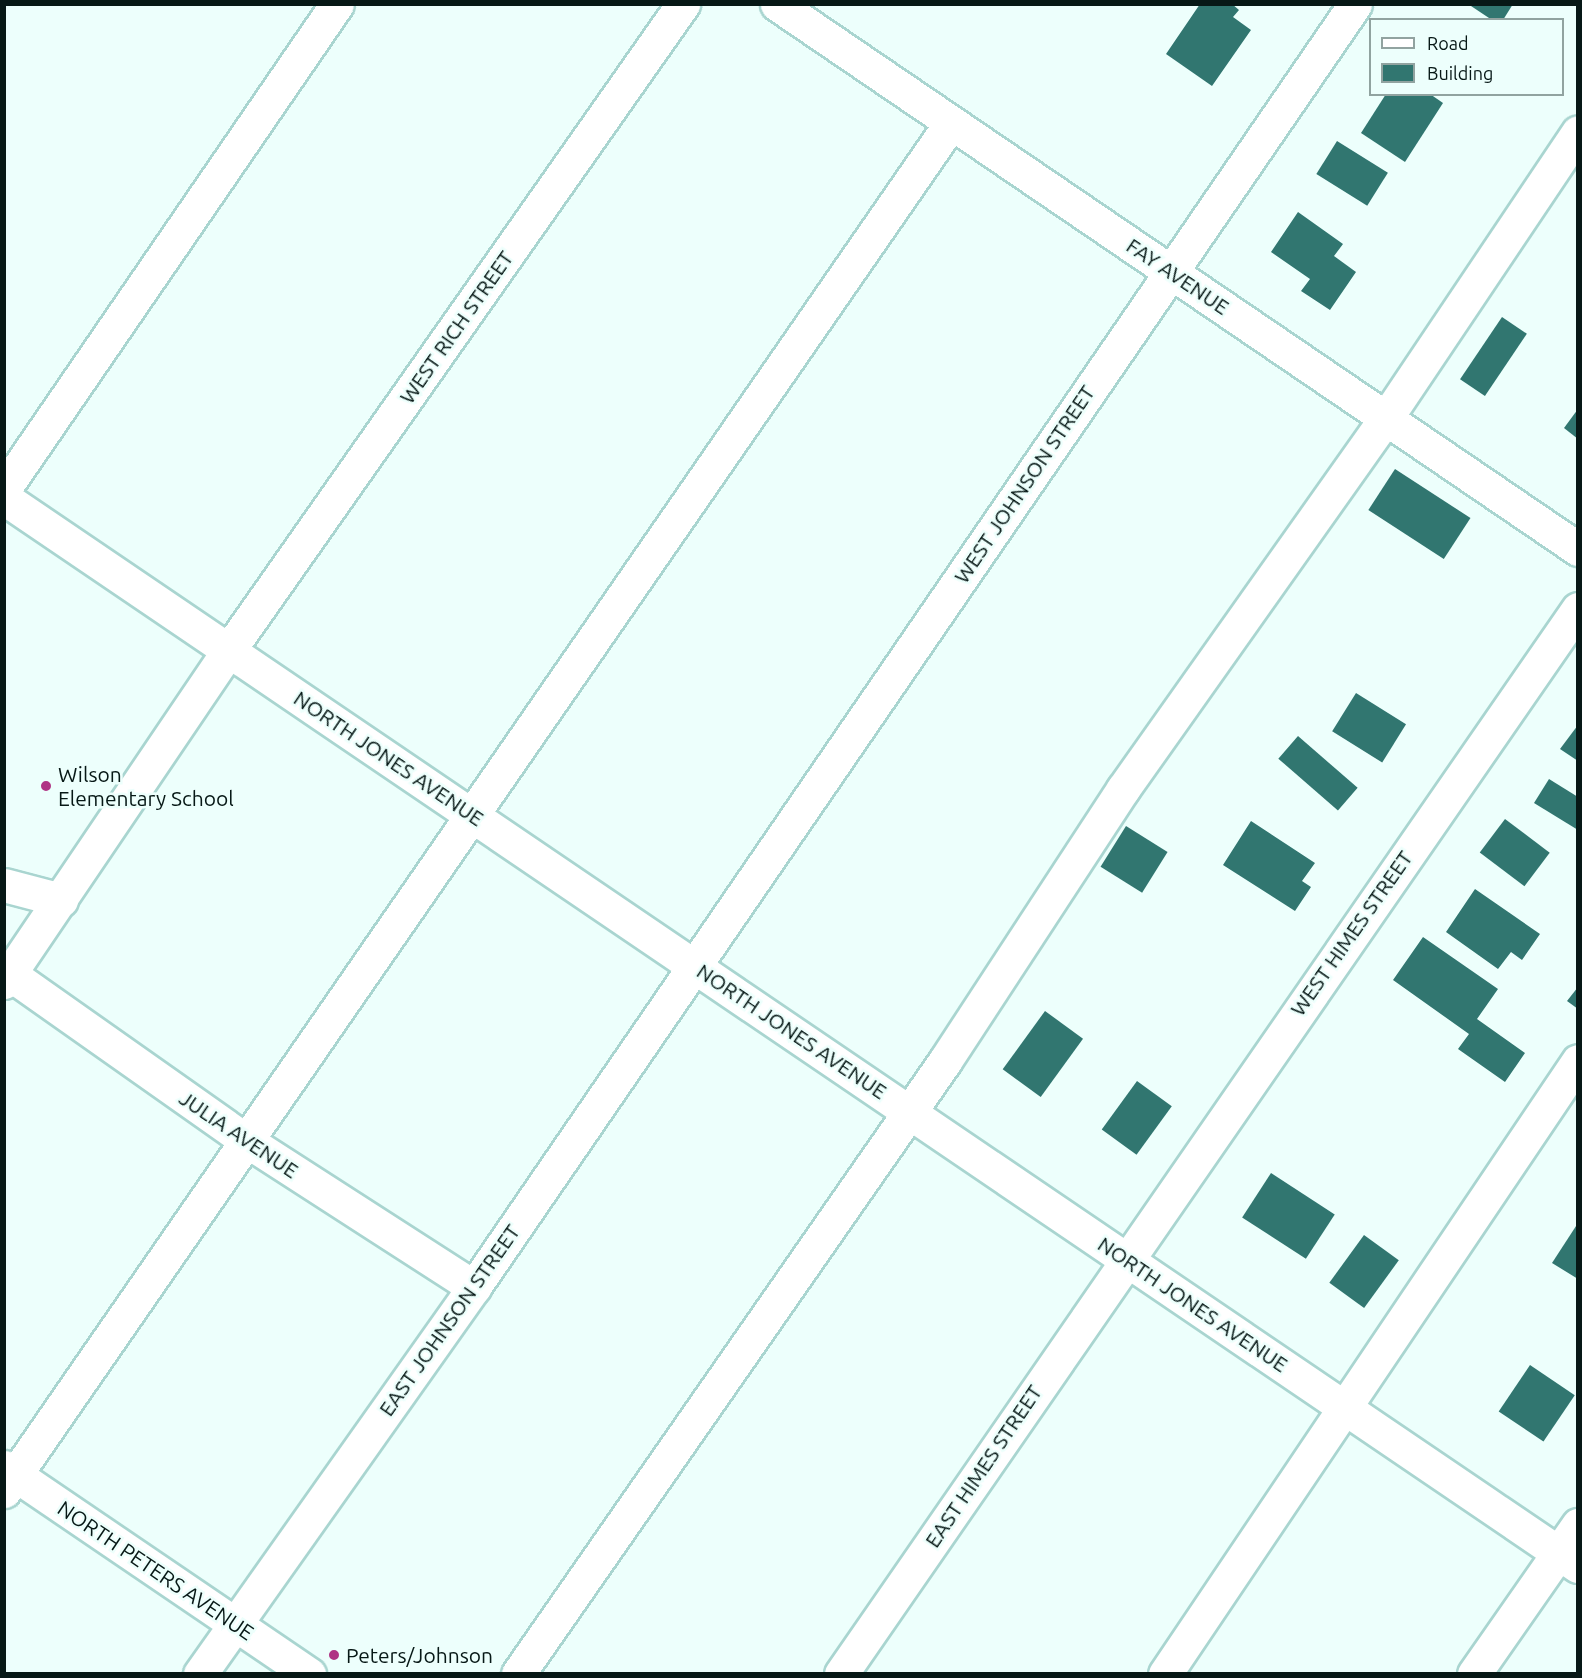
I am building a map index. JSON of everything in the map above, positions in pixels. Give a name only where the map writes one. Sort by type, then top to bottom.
[{"type":"street","points":[[4,489],[337,4]]},
{"type":"street","name":"WEST RICH STREET","points":[[7,978],[229,650],[683,4]]},
{"type":"street","name":"FAY AVENUE","points":[[777,4],[1578,549]]},
{"type":"street","name":"WEST JOHNSON STREET","points":[[695,965],[1170,270],[1355,4]]},
{"type":"street","points":[[8,1477],[951,123]]},
{"type":"street","points":[[518,1674],[910,1111],[1123,789],[1386,418],[1578,132]]},
{"type":"street","name":"NORTH JONES AVENUE","points":[[4,498],[1568,1559]]},
{"type":"street","name":"WEST HIMES STREET","points":[[1125,1258],[1578,609]]},
{"type":"street","points":[[4,885],[61,900]]},
{"type":"street","name":"EAST JOHNSON STREET","points":[[200,1674],[474,1287],[695,965]]},
{"type":"street","name":"JULIA AVENUE","points":[[7,978],[244,1139],[474,1287]]},
{"type":"street","points":[[1165,1674],[1578,1061]]},
{"type":"street","name":"EAST HIMES STREET","points":[[841,1674],[1125,1258]]},
{"type":"street","name":"NORTH PETERS AVENUE","points":[[8,1477],[309,1674]]},
{"type":"street","points":[[1474,1674],[1568,1559],[1578,1525]]},
{"type":"building","points":[[1200,4],[1232,4],[1239,10],[1233,17],[1251,30],[1212,86],[1166,54]]},
{"type":"building","points":[[1468,4],[1513,4],[1504,18],[1489,18]]},
{"type":"building","points":[[1385,96],[1433,96],[1443,103],[1405,162],[1361,133]]},
{"type":"building","points":[[1337,141],[1388,173],[1367,206],[1316,174]]},
{"type":"building","points":[[1298,212],[1343,244],[1334,256],[1356,272],[1330,310],[1301,291],[1310,279],[1271,252]]},
{"type":"building","points":[[1502,317],[1527,334],[1485,396],[1460,379]]},
{"type":"building","points":[[1578,409],[1578,439],[1564,428]]},
{"type":"building","points":[[1395,469],[1470,518],[1444,559],[1368,510]]},
{"type":"building","points":[[1356,693],[1406,724],[1382,762],[1332,731]]},
{"type":"building","points":[[1578,725],[1578,761],[1560,749]]},
{"type":"building","points":[[1298,736],[1358,788],[1338,810],[1278,759]]},
{"type":"building","points":[[1549,779],[1578,797],[1578,830],[1534,803]]},
{"type":"building","points":[[1505,819],[1550,853],[1524,886],[1480,853]]},
{"type":"building","points":[[1251,821],[1315,863],[1302,881],[1311,887],[1295,911],[1223,865]]},
{"type":"building","points":[[1126,826],[1168,852],[1142,893],[1101,867]]},
{"type":"building","points":[[1475,889],[1540,934],[1522,960],[1511,952],[1498,969],[1446,932]]},
{"type":"building","points":[[1423,937],[1498,989],[1477,1019],[1525,1053],[1505,1082],[1458,1049],[1469,1034],[1393,980]]},
{"type":"building","points":[[1578,987],[1578,1009],[1567,1001]]},
{"type":"building","points":[[1045,1011],[1083,1039],[1041,1097],[1003,1069]]},
{"type":"building","points":[[1137,1081],[1172,1106],[1137,1155],[1102,1130]]},
{"type":"building","points":[[1271,1173],[1335,1214],[1306,1259],[1242,1217]]},
{"type":"building","points":[[1578,1223],[1578,1279],[1552,1263]]},
{"type":"building","points":[[1364,1235],[1399,1260],[1364,1308],[1329,1283]]},
{"type":"building","points":[[1530,1365],[1575,1395],[1543,1442],[1499,1411]]},
{"type":"place","name":"Wilson Elementary School","points":[[46,786]]},
{"type":"place","name":"Peters/Johnson","points":[[334,1655]]}]
